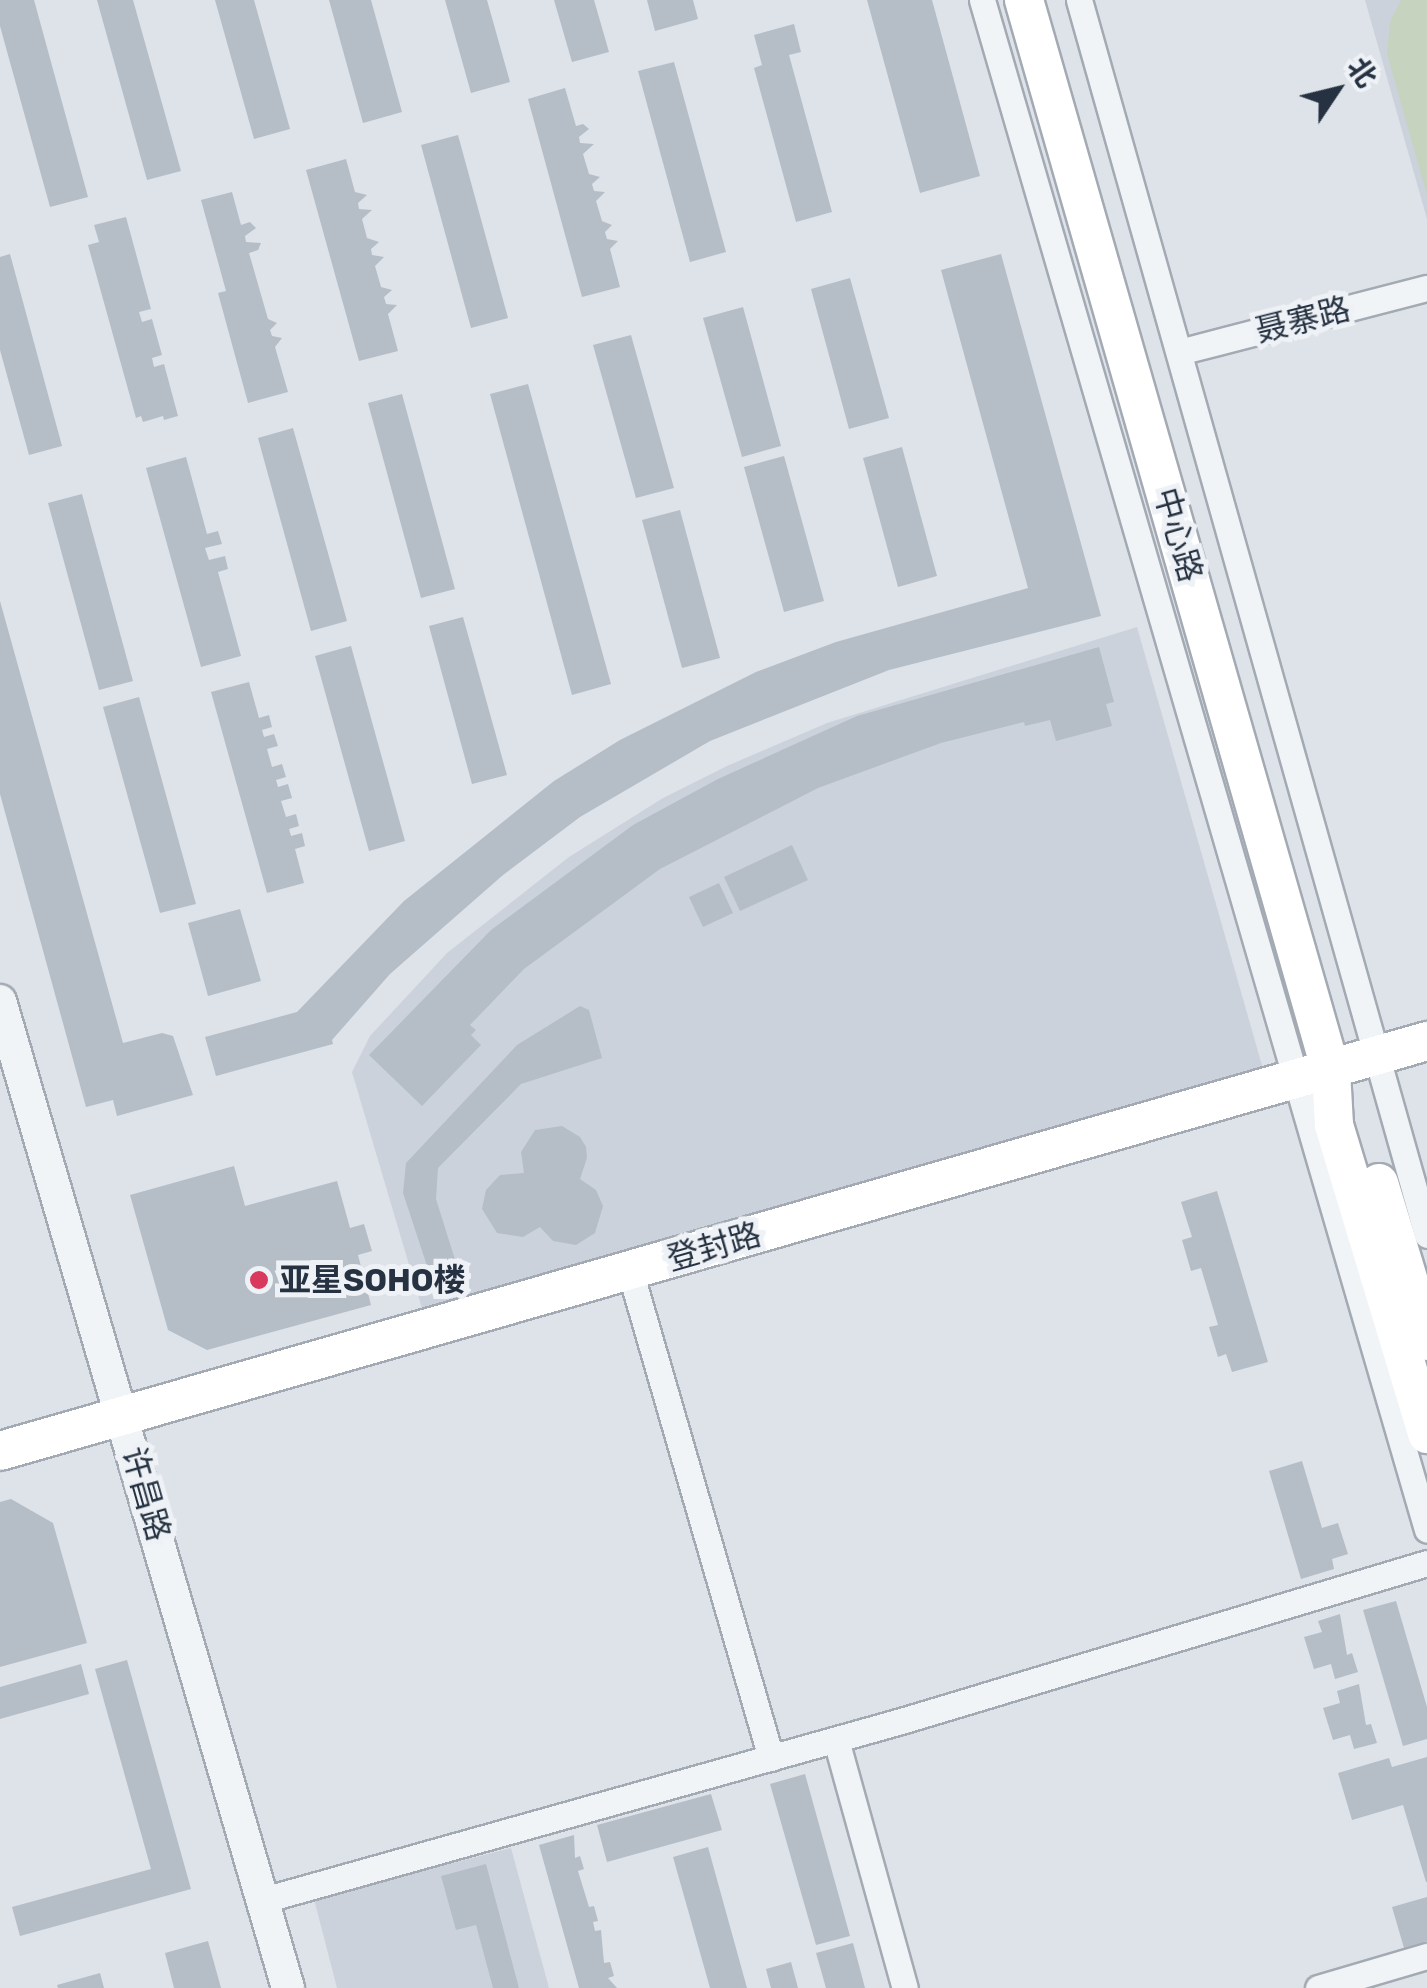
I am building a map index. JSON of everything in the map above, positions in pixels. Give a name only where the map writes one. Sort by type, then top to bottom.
[{"type":"main road","name":"中心路","points":[[1024,0],[1314,1076],[1334,1125],[1427,1434]]},
{"type":"main road","name":"登封路","points":[[0,1452],[1427,1041]]},
{"type":"main road","name":"中心路","points":[[1314,1076],[1360,1121],[1427,1341]]},
{"type":"street","points":[[982,0],[1314,1076],[1427,1530]]},
{"type":"street","points":[[1079,0],[1427,1236]]},
{"type":"street","name":"聂寨路","points":[[1179,352],[1427,288]]},
{"type":"street","name":"许昌路","points":[[0,1001],[267,1988]]},
{"type":"street","name":"许昌路","points":[[0,1069],[115,1420],[288,1988]]},
{"type":"street","points":[[630,1271],[770,1758]]},
{"type":"street","points":[[263,1900],[836,1740],[1427,1563]]},
{"type":"street","points":[[836,1740],[905,1988]]},
{"type":"street","points":[[1318,1988],[1427,1956]]},
{"type":"shaded area","points":[[1365,0],[1427,0],[1427,219]]},
{"type":"shaded area","points":[[1137,627],[1263,1069],[423,1312],[352,1072],[370,1036],[447,953],[569,857],[663,798],[727,766],[827,723]]},
{"type":"shaded area","points":[[511,1848],[549,1988],[337,1988],[314,1899]]},
{"type":"green space","points":[[1401,0],[1427,0],[1427,195],[1387,54],[1390,22]]},
{"type":"building","points":[[0,0],[34,0],[88,197],[50,207],[0,26]]},
{"type":"building","points":[[97,0],[133,0],[181,171],[147,180]]},
{"type":"building","points":[[215,0],[254,0],[290,129],[254,139]]},
{"type":"building","points":[[329,0],[371,0],[402,112],[363,123]]},
{"type":"building","points":[[445,0],[487,0],[510,82],[471,93]]},
{"type":"building","points":[[554,0],[594,0],[609,52],[572,62]]},
{"type":"building","points":[[647,0],[693,0],[698,19],[655,31]]},
{"type":"building","points":[[867,0],[932,0],[980,176],[920,193]]},
{"type":"building","points":[[794,24],[801,52],[789,55],[832,212],[796,222],[754,68],[762,65],[754,35]]},
{"type":"building","points":[[674,62],[726,252],[690,262],[638,71]]},
{"type":"building","points":[[565,88],[576,126],[583,124],[589,129],[579,137],[580,143],[594,144],[583,154],[589,174],[600,177],[592,184],[594,191],[605,192],[596,201],[602,221],[612,225],[605,232],[607,239],[618,241],[610,249],[620,287],[582,297],[528,99]]},
{"type":"building","points":[[458,135],[508,318],[471,328],[421,145]]},
{"type":"building","points":[[346,159],[355,192],[367,195],[358,203],[359,209],[372,210],[362,219],[367,238],[379,242],[371,249],[372,255],[384,257],[375,266],[381,287],[392,290],[384,297],[386,304],[397,305],[388,314],[398,351],[359,361],[306,170]]},
{"type":"building","points":[[232,192],[241,225],[250,222],[256,228],[245,236],[246,242],[261,243],[258,250],[249,253],[268,319],[277,323],[270,330],[272,336],[282,338],[275,347],[288,392],[248,403],[218,293],[226,291],[201,200]]},
{"type":"building","points":[[126,217],[151,309],[139,312],[142,322],[152,319],[162,355],[152,358],[154,367],[164,364],[178,416],[164,420],[163,416],[143,422],[141,416],[136,418],[88,245],[99,242],[94,225]]},
{"type":"building","points":[[10,254],[62,446],[29,455],[0,350],[0,257]]},
{"type":"building","points":[[1001,254],[1101,616],[889,670],[710,741],[580,817],[503,875],[390,974],[332,1040],[333,1044],[216,1076],[205,1037],[297,1012],[404,901],[554,781],[620,740],[756,672],[836,642],[1028,588],[941,270]]},
{"type":"building","points":[[850,278],[889,418],[849,429],[811,289]]},
{"type":"building","points":[[743,307],[781,446],[742,457],[703,318]]},
{"type":"building","points":[[631,335],[674,488],[636,498],[593,345]]},
{"type":"building","points":[[528,384],[611,684],[572,695],[490,394]]},
{"type":"building","points":[[402,394],[455,589],[421,598],[368,403]]},
{"type":"building","points":[[293,428],[347,621],[311,631],[258,438]]},
{"type":"building","points":[[902,447],[937,576],[898,587],[863,458]]},
{"type":"building","points":[[784,456],[824,601],[784,612],[744,467]]},
{"type":"building","points":[[186,457],[207,534],[218,531],[222,544],[205,548],[209,560],[225,556],[228,569],[218,572],[241,656],[201,667],[146,468]]},
{"type":"building","points":[[82,494],[133,681],[99,690],[48,503]]},
{"type":"building","points":[[680,510],[720,658],[682,668],[642,520]]},
{"type":"building","points":[[0,601],[123,1043],[162,1033],[173,1036],[193,1095],[117,1116],[113,1100],[86,1107],[0,794]]},
{"type":"building","points":[[463,617],[507,775],[472,784],[429,626]]},
{"type":"building","points":[[351,646],[405,841],[369,851],[315,656]]},
{"type":"building","points":[[1099,647],[1114,702],[1106,704],[1112,726],[1056,741],[1050,720],[1025,726],[1024,722],[941,743],[818,788],[660,869],[524,969],[470,1025],[476,1030],[471,1035],[481,1045],[422,1106],[369,1055],[491,930],[633,825],[718,779],[857,716]]},
{"type":"building","points":[[249,682],[259,718],[269,715],[272,727],[262,730],[264,737],[274,734],[278,746],[267,749],[272,767],[282,764],[286,777],[276,780],[278,787],[288,784],[292,798],[281,801],[286,817],[296,814],[299,826],[289,829],[291,836],[302,833],[305,846],[295,849],[304,883],[267,893],[211,692]]},
{"type":"building","points":[[139,697],[196,904],[160,913],[103,707]]},
{"type":"building","points":[[792,845],[808,880],[740,911],[724,877]]},
{"type":"building","points":[[719,883],[733,913],[703,927],[689,897]]},
{"type":"building","points":[[240,909],[261,981],[208,996],[188,923]]},
{"type":"building","points":[[580,1006],[589,1010],[602,1058],[521,1084],[438,1168],[436,1199],[457,1266],[430,1275],[403,1193],[406,1163],[517,1045]]},
{"type":"building","points":[[562,1126],[580,1137],[586,1147],[587,1158],[580,1179],[596,1190],[603,1206],[595,1233],[576,1245],[553,1241],[540,1227],[523,1237],[497,1233],[482,1209],[486,1190],[500,1175],[524,1173],[521,1152],[535,1130]]},
{"type":"building","name":"亚星SOHO楼","points":[[234,1166],[245,1206],[337,1181],[350,1228],[364,1224],[372,1251],[358,1255],[371,1305],[207,1350],[168,1330],[130,1195]]},
{"type":"building","points":[[1217,1191],[1268,1362],[1232,1372],[1226,1354],[1218,1357],[1209,1327],[1218,1325],[1201,1268],[1191,1271],[1182,1240],[1192,1237],[1181,1202]]},
{"type":"building","points":[[1302,1461],[1322,1528],[1338,1523],[1348,1554],[1332,1559],[1334,1569],[1301,1579],[1269,1471]]},
{"type":"building","points":[[11,1499],[53,1523],[87,1643],[0,1667],[0,1502]]},
{"type":"building","points":[[1396,1601],[1427,1707],[1427,1739],[1403,1746],[1363,1610]]},
{"type":"building","points":[[1340,1614],[1347,1655],[1352,1653],[1358,1672],[1335,1679],[1331,1664],[1314,1669],[1304,1637],[1322,1632],[1318,1621]]},
{"type":"building","points":[[127,1660],[191,1889],[20,1936],[12,1907],[151,1869],[95,1669]]},
{"type":"building","points":[[81,1664],[89,1694],[0,1719],[0,1687]]},
{"type":"building","points":[[1359,1684],[1366,1725],[1371,1724],[1377,1743],[1354,1749],[1350,1735],[1333,1740],[1323,1708],[1340,1703],[1337,1691]]},
{"type":"building","points":[[1427,1757],[1426,1882],[1403,1805],[1352,1820],[1338,1773],[1389,1758],[1392,1767]]},
{"type":"building","points":[[805,1774],[850,1936],[816,1945],[770,1784]]},
{"type":"building","points":[[711,1794],[722,1830],[607,1862],[597,1825]]},
{"type":"building","points":[[574,1835],[575,1858],[580,1856],[584,1869],[578,1871],[589,1907],[594,1906],[598,1921],[593,1922],[595,1931],[601,1930],[604,1963],[610,1962],[614,1976],[608,1978],[617,1988],[579,1988],[539,1845]]},
{"type":"building","points":[[708,1847],[747,1988],[710,1988],[673,1857]]},
{"type":"building","points":[[486,1864],[519,1988],[493,1988],[476,1925],[456,1930],[441,1876]]},
{"type":"building","points":[[1427,1897],[1427,1941],[1404,1948],[1392,1907]]},
{"type":"building","points":[[208,1941],[221,1988],[174,1988],[165,1953]]},
{"type":"building","points":[[853,1943],[865,1988],[826,1988],[816,1953]]},
{"type":"building","points":[[791,1962],[798,1988],[771,1988],[766,1969]]},
{"type":"building","points":[[100,1973],[104,1988],[57,1985]]},
{"type":"place","name":"亚星SOHO楼","points":[[259,1280]]}]
